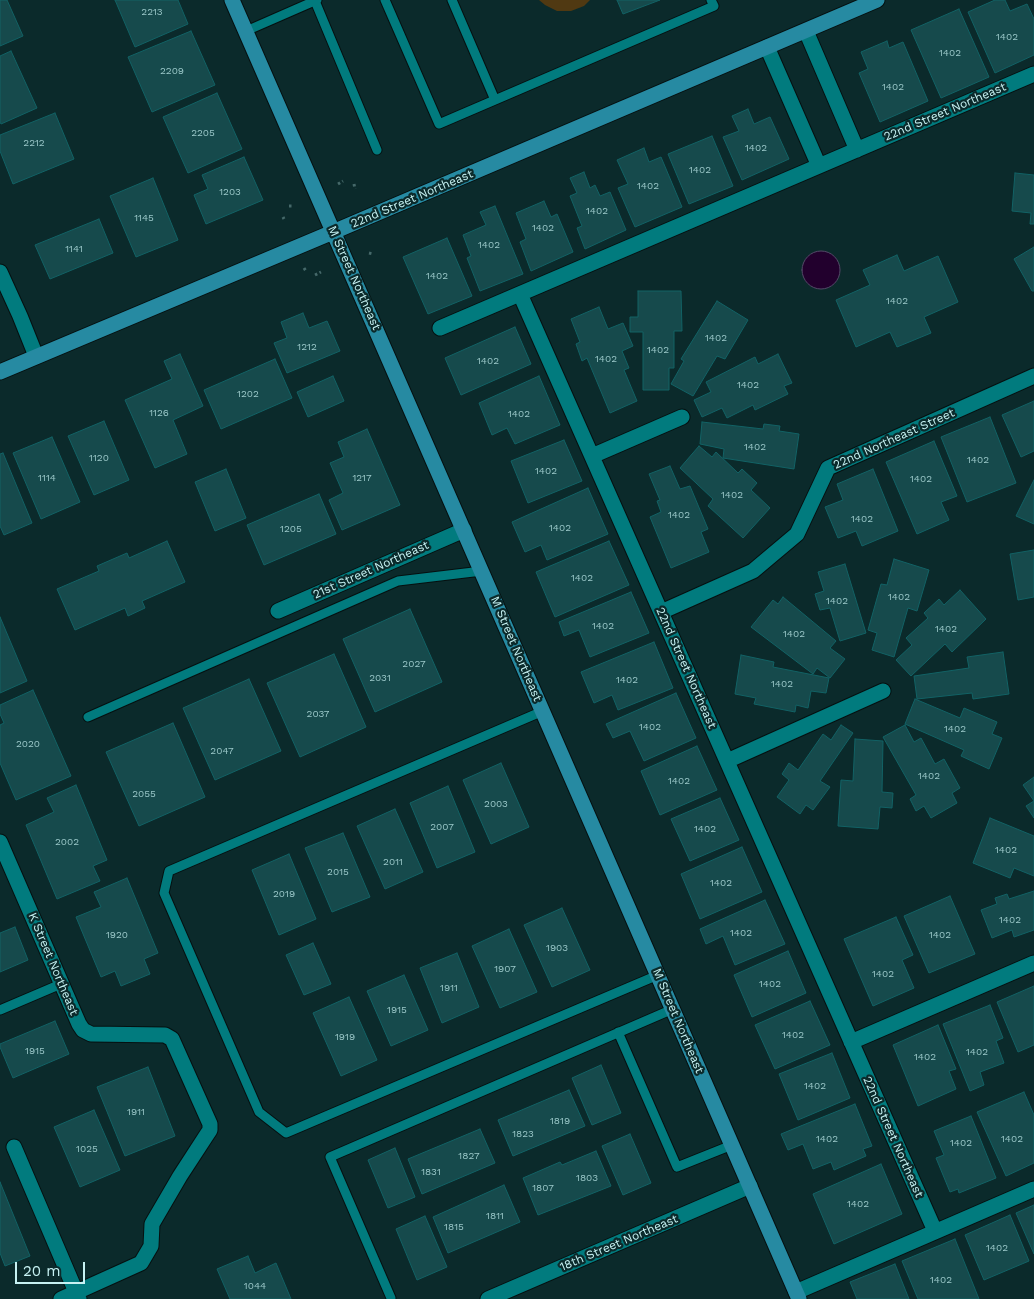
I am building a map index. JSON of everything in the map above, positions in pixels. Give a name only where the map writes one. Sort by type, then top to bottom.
[{"type":"street","name":"M Street Northeast","points":[[232,0],[798,1295]]},
{"type":"street","name":"22nd Street Northeast","points":[[0,372],[334,232],[877,0]]},
{"type":"street","points":[[806,30],[857,150]]},
{"type":"street","points":[[768,47],[819,166]]},
{"type":"street","name":"22nd Street Northeast","points":[[440,328],[1034,74]]},
{"type":"street","points":[[0,272],[36,356]]},
{"type":"street","name":"22nd Street Northeast","points":[[520,294],[935,1231]]},
{"type":"street","name":"22nd Northeast Street","points":[[661,612],[753,571],[796,534],[828,468],[1034,376]]},
{"type":"street","points":[[592,456],[682,417]]},
{"type":"street","name":"21st Street Northeast","points":[[278,611],[464,530]]},
{"type":"street","points":[[727,761],[883,691]]},
{"type":"street","name":"K Street Northeast","points":[[0,842],[78,1024],[83,1030],[91,1034],[165,1035],[172,1039],[210,1124],[210,1130],[152,1224],[151,1246],[141,1263],[77,1296]]},
{"type":"street","points":[[851,1042],[1034,963]]},
{"type":"street","points":[[14,1147],[77,1296],[61,1299]]},
{"type":"street","name":"18th Street Northeast","points":[[488,1299],[516,1293],[750,1186]]},
{"type":"street","points":[[798,1295],[935,1231],[1034,1189]]},
{"type":"lane","points":[[246,31],[316,0],[377,150]]},
{"type":"lane","points":[[385,0],[438,124],[714,6],[711,0]]},
{"type":"lane","points":[[452,0],[495,100]]},
{"type":"lane","points":[[88,717],[398,581],[482,571]]},
{"type":"lane","points":[[543,711],[169,871],[164,893],[259,1112],[286,1132],[658,975]]},
{"type":"lane","points":[[0,1010],[61,984]]},
{"type":"lane","points":[[391,1298],[330,1157],[673,1009]]},
{"type":"lane","points":[[618,1032],[677,1167],[732,1145]]},
{"type":"path","points":[[338,184],[343,181]]},
{"type":"path","points":[[354,184],[355,189]]},
{"type":"path","points":[[315,275],[321,272]]},
{"type":"shaded area","points":[[539,0],[590,0],[584,6],[571,11],[557,11]]},
{"type":"shaded area","points":[[821,251],[828,252],[834,257],[839,263],[839,277],[834,283],[828,288],[821,289],[814,288],[808,283],[803,277],[802,270],[803,263],[808,257],[814,252]]},
{"type":"building","points":[[0,0],[7,0],[23,36],[0,46]]},
{"type":"building","points":[[115,0],[178,0],[188,24],[135,47]]},
{"type":"building","points":[[617,0],[660,0],[623,14]]},
{"type":"building","points":[[995,0],[1005,0],[1010,11],[1027,4],[1034,19],[1034,55],[995,73],[968,12]]},
{"type":"building","points":[[959,9],[989,77],[941,98],[911,30]]},
{"type":"building","points":[[191,31],[215,85],[152,112],[128,57]]},
{"type":"building","points":[[887,41],[889,48],[903,42],[928,101],[880,122],[859,73],[868,69],[861,52]]},
{"type":"building","points":[[11,51],[37,108],[1,124],[0,56]]},
{"type":"building","points":[[217,93],[242,149],[188,173],[163,117]]},
{"type":"building","points":[[748,109],[754,124],[770,117],[789,159],[742,180],[723,137],[739,131],[732,116]]},
{"type":"building","points":[[55,113],[74,159],[13,184],[0,151],[0,135]]},
{"type":"building","points":[[712,136],[733,186],[689,204],[668,154]]},
{"type":"building","points":[[644,148],[649,162],[661,157],[682,207],[635,227],[618,188],[628,184],[617,160]]},
{"type":"building","points":[[244,157],[263,200],[206,224],[194,195],[208,189],[202,175]]},
{"type":"building","points":[[584,172],[590,188],[595,185],[600,196],[610,192],[626,230],[585,249],[577,228],[582,226],[570,196],[577,193],[570,178]]},
{"type":"building","points":[[1015,173],[1034,175],[1034,224],[1030,224],[1031,213],[1012,211]]},
{"type":"building","points":[[153,178],[178,240],[136,257],[110,196]]},
{"type":"building","points":[[544,201],[551,217],[557,214],[573,252],[531,271],[520,242],[526,239],[516,213]]},
{"type":"building","points":[[495,206],[523,274],[480,291],[467,258],[471,256],[463,235],[486,225],[480,212]]},
{"type":"building","points":[[99,219],[113,253],[50,279],[35,245]]},
{"type":"building","points":[[447,238],[472,296],[428,314],[403,257]]},
{"type":"building","points":[[1034,247],[1034,291],[1032,291],[1014,259]]},
{"type":"building","points":[[897,255],[904,271],[938,256],[958,302],[924,317],[931,333],[897,347],[890,332],[856,347],[836,300],[870,285],[863,270]]},
{"type":"building","points":[[638,291],[681,291],[682,331],[674,331],[674,368],[669,368],[669,390],[643,390],[643,332],[630,332],[630,317],[638,317]]},
{"type":"building","points":[[717,301],[748,320],[725,359],[717,356],[693,396],[671,384],[684,361],[681,359]]},
{"type":"building","points":[[599,307],[608,329],[623,323],[633,346],[622,351],[629,368],[624,370],[637,401],[610,413],[587,358],[582,361],[576,344],[580,342],[571,319]]},
{"type":"building","points":[[303,313],[309,328],[327,321],[340,351],[287,373],[274,343],[287,338],[281,322]]},
{"type":"building","points":[[515,327],[531,364],[461,395],[445,358]]},
{"type":"building","points":[[180,354],[203,406],[173,420],[187,454],[155,468],[125,400],[172,379],[164,361]]},
{"type":"building","points":[[778,354],[792,383],[784,386],[788,394],[755,410],[753,405],[727,418],[722,408],[702,417],[694,400],[711,392],[706,382],[755,357],[758,364]]},
{"type":"building","points":[[275,359],[292,398],[221,429],[204,390]]},
{"type":"building","points":[[333,376],[344,401],[308,417],[297,392]]},
{"type":"building","points":[[539,376],[560,425],[515,444],[507,428],[492,435],[479,403]]},
{"type":"building","points":[[1034,401],[1034,451],[1021,457],[1002,415]]},
{"type":"building","points":[[990,417],[1016,483],[967,502],[941,437]]},
{"type":"building","points":[[104,421],[129,480],[94,495],[68,436]]},
{"type":"building","points":[[702,422],[763,429],[764,424],[780,426],[779,431],[799,434],[794,469],[723,458],[724,449],[700,444]]},
{"type":"building","points":[[367,429],[400,505],[342,530],[329,500],[343,493],[330,463],[344,457],[338,442]]},
{"type":"building","points":[[52,437],[80,502],[41,519],[13,453]]},
{"type":"building","points":[[564,440],[582,481],[528,503],[511,461]]},
{"type":"building","points":[[934,441],[957,496],[941,502],[949,520],[917,534],[886,462]]},
{"type":"building","points":[[699,446],[712,457],[716,452],[738,473],[742,469],[757,483],[751,490],[770,508],[743,538],[708,506],[713,499],[680,468]]},
{"type":"building","points":[[3,453],[32,523],[4,535],[0,526],[0,454]]},
{"type":"building","points":[[670,466],[680,489],[690,486],[708,529],[701,532],[709,552],[671,568],[650,517],[661,512],[657,501],[660,500],[649,474]]},
{"type":"building","points":[[226,469],[246,518],[215,531],[195,482]]},
{"type":"building","points":[[873,469],[898,531],[862,546],[856,531],[838,538],[825,507],[843,500],[837,484]]},
{"type":"building","points":[[1034,480],[1034,524],[1016,516]]},
{"type":"building","points":[[588,488],[608,534],[547,560],[541,545],[525,552],[512,522]]},
{"type":"building","points":[[319,494],[336,534],[264,565],[247,525]]},
{"type":"building","points":[[167,541],[185,582],[142,601],[145,608],[128,616],[125,608],[75,630],[57,589],[99,571],[97,566],[127,553],[129,558]]},
{"type":"building","points":[[609,541],[629,585],[555,617],[536,572]]},
{"type":"building","points":[[1034,550],[1034,597],[1018,600],[1010,554]]},
{"type":"building","points":[[894,559],[929,570],[917,611],[908,608],[894,657],[872,650],[877,633],[868,630],[881,584],[887,585]]},
{"type":"building","points":[[845,564],[866,633],[840,641],[830,608],[820,610],[815,594],[824,591],[818,572]]},
{"type":"building","points":[[960,590],[986,619],[952,652],[945,644],[911,676],[896,660],[912,645],[906,638],[928,618],[924,613],[939,599],[944,605]]},
{"type":"building","points":[[631,592],[649,633],[590,657],[579,630],[564,636],[559,622]]},
{"type":"building","points":[[783,597],[836,641],[830,648],[845,659],[830,678],[817,668],[813,674],[751,627],[773,600],[778,604]]},
{"type":"building","points":[[410,609],[442,682],[375,712],[343,639]]},
{"type":"building","points":[[0,617],[27,681],[0,693]]},
{"type":"building","points":[[654,642],[673,688],[618,710],[612,695],[594,703],[581,672]]},
{"type":"building","points":[[1003,652],[1009,694],[973,699],[972,693],[917,699],[914,676],[969,668],[967,657]]},
{"type":"building","points":[[334,654],[366,727],[300,757],[267,683]]},
{"type":"building","points":[[741,655],[774,662],[773,667],[829,678],[826,693],[811,691],[808,708],[796,705],[795,712],[754,704],[756,698],[735,694]]},
{"type":"building","points":[[249,679],[281,751],[215,780],[183,708]]},
{"type":"building","points":[[33,690],[71,776],[16,800],[0,763],[0,725],[4,723],[0,714],[0,705]]},
{"type":"building","points":[[676,693],[696,738],[644,761],[630,731],[613,738],[606,724]]},
{"type":"building","points":[[915,699],[960,718],[964,708],[997,722],[992,734],[1002,738],[989,769],[961,756],[964,750],[905,724]]},
{"type":"building","points":[[173,723],[205,797],[139,826],[106,752]]},
{"type":"building","points":[[841,725],[853,733],[820,781],[830,787],[813,810],[806,805],[800,814],[777,797],[789,780],[782,774],[789,763],[798,770],[823,734],[831,740]]},
{"type":"building","points":[[905,725],[914,742],[921,738],[935,764],[944,759],[960,788],[952,793],[957,803],[931,818],[924,806],[916,811],[910,799],[916,795],[883,737]]},
{"type":"building","points":[[855,739],[883,741],[882,792],[893,793],[892,808],[880,807],[878,829],[838,826],[841,780],[853,781]]},
{"type":"building","points":[[697,746],[717,790],[660,815],[641,771]]},
{"type":"building","points":[[501,763],[529,827],[491,844],[463,780]]},
{"type":"building","points":[[1034,777],[1034,801],[1023,785]]},
{"type":"building","points":[[76,785],[107,860],[93,866],[100,881],[57,899],[26,825],[54,812],[47,798]]},
{"type":"building","points":[[448,786],[475,852],[437,868],[410,803]]},
{"type":"building","points":[[720,798],[739,840],[690,861],[671,819]]},
{"type":"building","points":[[1034,801],[1034,818],[1026,806]]},
{"type":"building","points":[[395,809],[423,872],[385,889],[357,826]]},
{"type":"building","points":[[990,818],[1034,836],[1034,876],[1014,868],[1010,878],[973,863]]},
{"type":"building","points":[[343,833],[370,897],[332,912],[305,848]]},
{"type":"building","points":[[742,847],[762,892],[700,919],[681,874]]},
{"type":"building","points":[[289,854],[316,919],[279,935],[252,870]]},
{"type":"building","points":[[127,878],[158,953],[144,959],[150,974],[121,986],[115,971],[101,977],[76,917],[101,907],[94,892]]},
{"type":"building","points":[[1034,891],[1034,930],[1014,937],[1012,930],[992,938],[981,910],[997,904],[995,898],[1007,894],[1009,899]]},
{"type":"building","points":[[950,896],[975,954],[929,973],[904,916]]},
{"type":"building","points":[[765,900],[785,944],[735,965],[723,936],[706,944],[700,929]]},
{"type":"building","points":[[562,908],[590,970],[552,987],[524,925]]},
{"type":"building","points":[[896,917],[913,955],[902,960],[914,988],[873,1006],[844,939]]},
{"type":"building","points":[[15,927],[28,960],[0,972],[0,933]]},
{"type":"building","points":[[509,929],[537,992],[500,1008],[472,946]]},
{"type":"building","points":[[313,943],[331,984],[304,995],[286,955]]},
{"type":"building","points":[[788,951],[806,993],[752,1017],[734,975]]},
{"type":"building","points":[[457,953],[479,1007],[442,1023],[420,968]]},
{"type":"building","points":[[404,975],[428,1030],[391,1046],[367,991]]},
{"type":"building","points":[[1034,986],[1034,1045],[1018,1052],[997,1002]]},
{"type":"building","points":[[349,997],[377,1060],[341,1076],[313,1013]]},
{"type":"building","points":[[810,1001],[830,1045],[775,1069],[755,1025]]},
{"type":"building","points":[[990,1005],[1003,1038],[996,1041],[1004,1063],[980,1072],[984,1085],[970,1091],[943,1024]]},
{"type":"building","points":[[55,1021],[69,1054],[13,1078],[0,1044]]},
{"type":"building","points":[[938,1025],[956,1069],[949,1071],[956,1089],[918,1106],[893,1045]]},
{"type":"building","points":[[832,1053],[850,1098],[798,1120],[779,1074]]},
{"type":"building","points":[[601,1065],[621,1113],[592,1125],[572,1078]]},
{"type":"building","points":[[148,1067],[175,1136],[125,1156],[97,1087]]},
{"type":"building","points":[[569,1090],[585,1126],[513,1156],[498,1120]]},
{"type":"building","points":[[1024,1092],[1034,1115],[1034,1163],[1006,1176],[977,1112]]},
{"type":"building","points":[[855,1104],[872,1146],[863,1149],[866,1156],[834,1170],[831,1162],[813,1169],[803,1144],[788,1150],[781,1134]]},
{"type":"building","points":[[94,1110],[120,1170],[80,1187],[54,1127]]},
{"type":"building","points":[[971,1116],[996,1178],[959,1193],[958,1189],[950,1192],[936,1158],[944,1155],[934,1131]]},
{"type":"building","points":[[480,1129],[495,1163],[422,1194],[408,1159]]},
{"type":"building","points":[[630,1134],[651,1183],[623,1195],[602,1146]]},
{"type":"building","points":[[395,1148],[415,1197],[388,1208],[368,1160]]},
{"type":"building","points":[[596,1151],[611,1186],[538,1215],[523,1178],[560,1162],[562,1165]]},
{"type":"building","points":[[881,1164],[902,1214],[834,1244],[813,1194]]},
{"type":"building","points":[[0,1182],[30,1256],[5,1266],[0,1253]]},
{"type":"building","points":[[504,1185],[520,1222],[448,1253],[433,1217]]},
{"type":"building","points":[[1034,1205],[1034,1254],[1016,1213]]},
{"type":"building","points":[[1010,1215],[1029,1261],[984,1280],[965,1235]]},
{"type":"building","points":[[425,1216],[447,1267],[417,1280],[396,1229]]},
{"type":"building","points":[[955,1239],[979,1299],[918,1299],[902,1261]]},
{"type":"building","points":[[248,1256],[255,1273],[276,1263],[291,1299],[230,1299],[217,1269]]},
{"type":"building","points":[[895,1264],[909,1299],[857,1299],[850,1282]]}]
